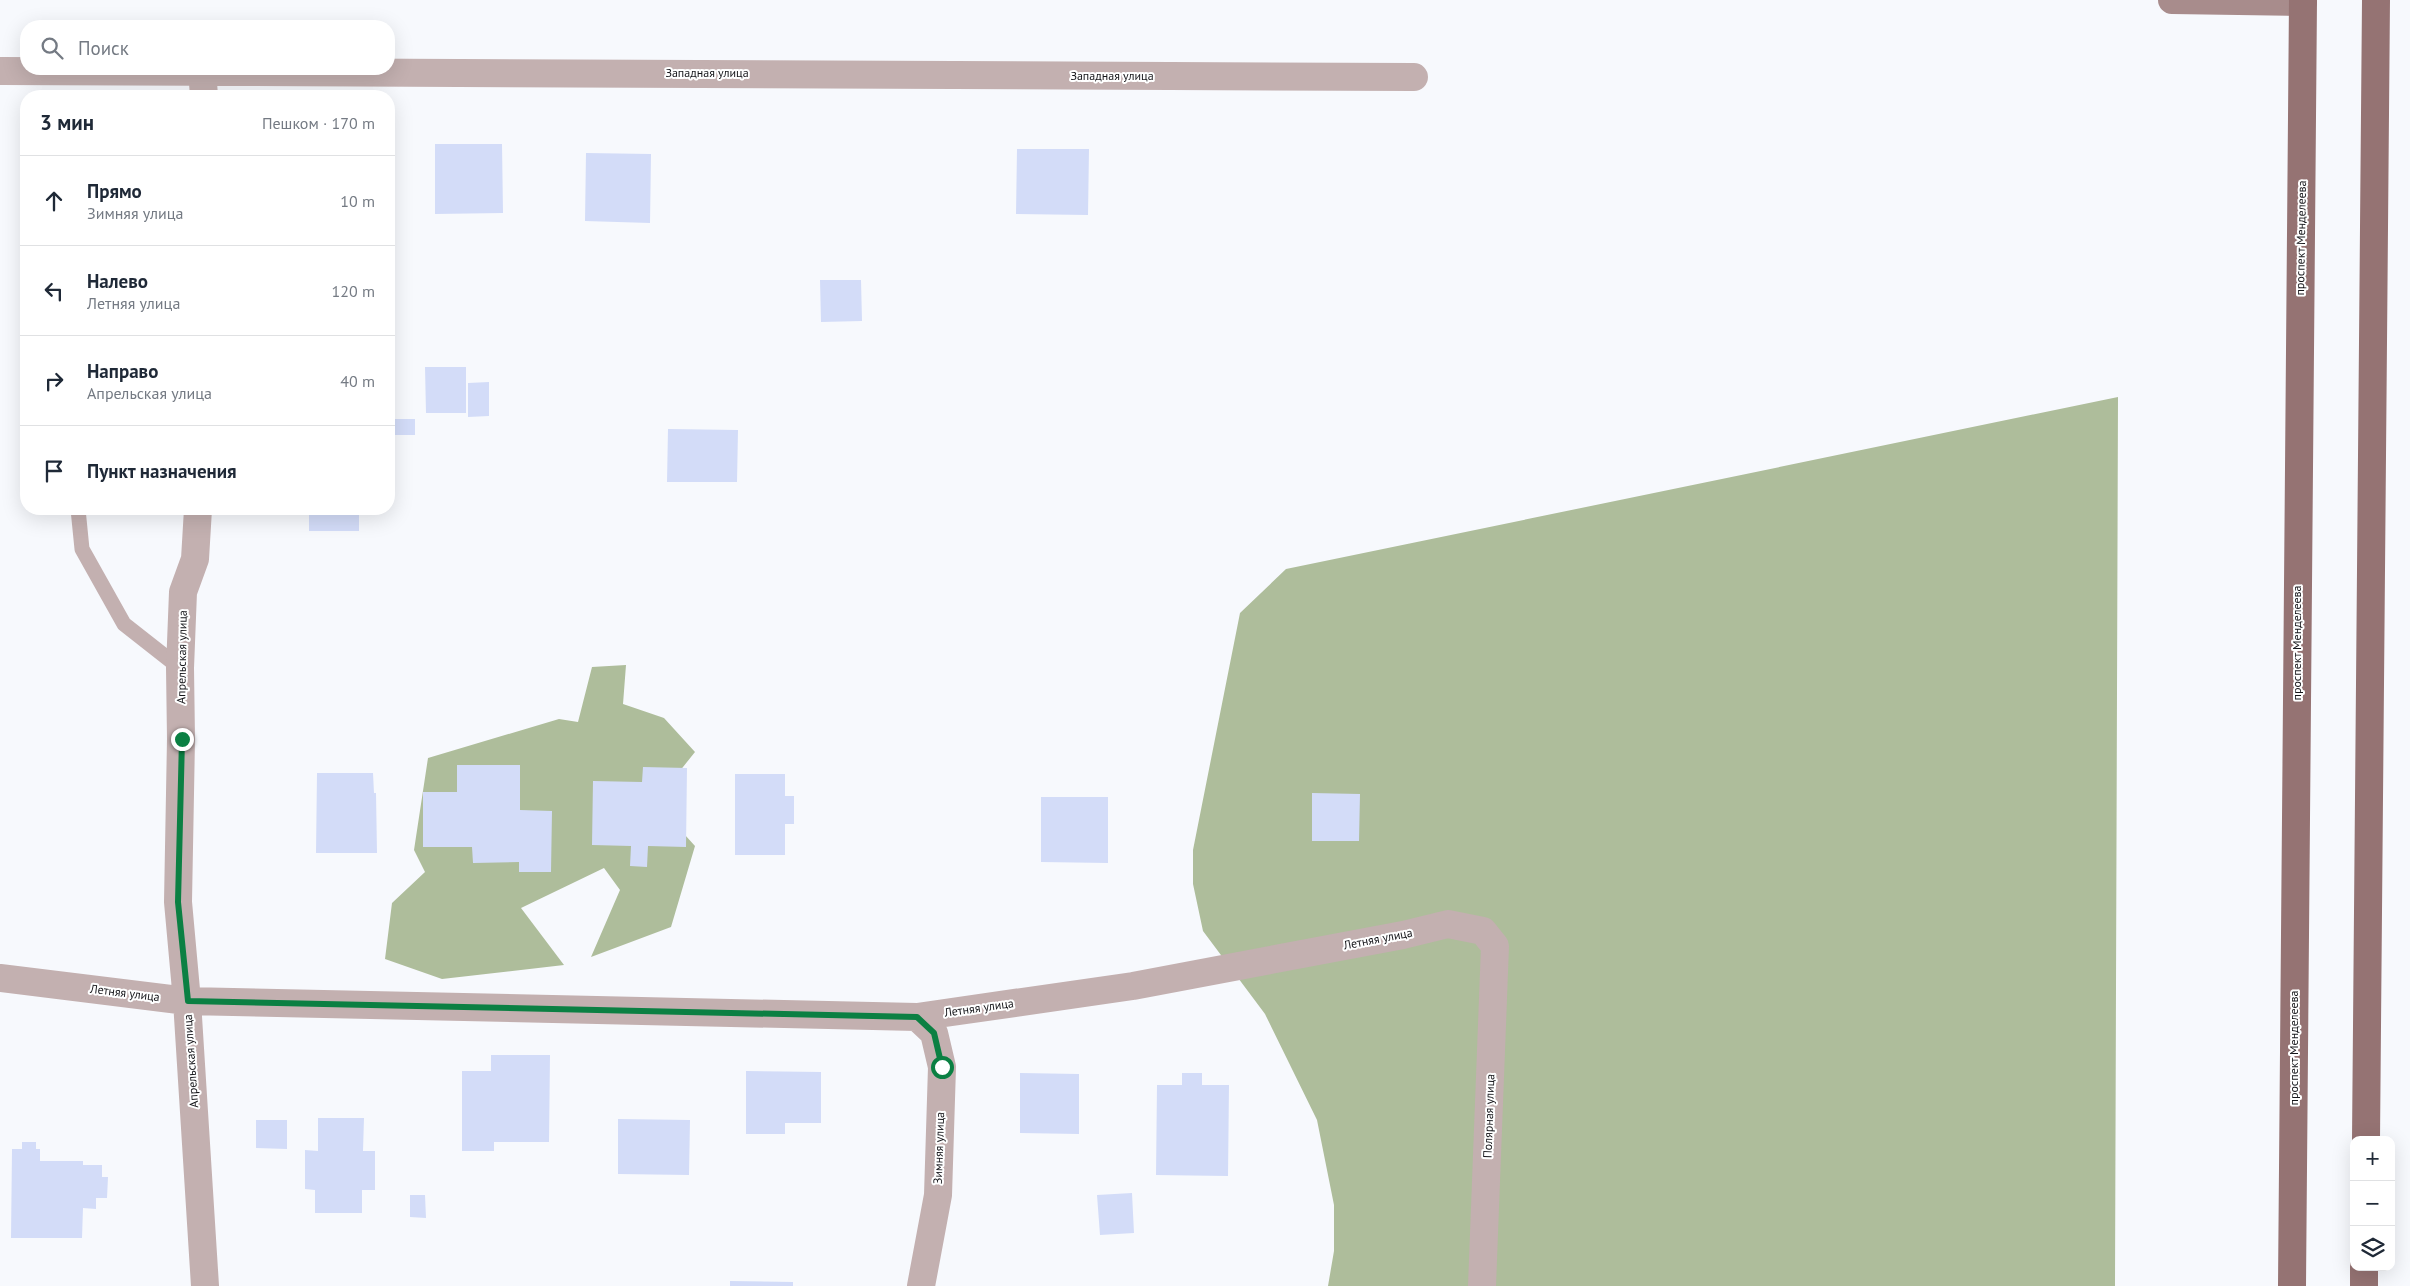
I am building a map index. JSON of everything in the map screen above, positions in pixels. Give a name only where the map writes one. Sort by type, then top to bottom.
[{"type":"main road","points":[[2172,0],[2303,1]]},
{"type":"main road","points":[[2366,1136],[2376,0]]},
{"type":"main road","name":"проспект Менделеева","points":[[2292,1286],[2303,1]]},
{"type":"main road","points":[[2364,1271],[2364,1286]]},
{"type":"street","name":"Западная улица","points":[[0,71],[20,72]]},
{"type":"street","name":"Западная улица","points":[[68,75],[203,83],[1414,77]]},
{"type":"street","name":"Апрельская улица","points":[[198,515],[195,559],[183,592],[180,668],[182,739],[178,902],[188,1001],[205,1286]]},
{"type":"street","name":"Летняя улица","points":[[0,978],[188,1001],[917,1017],[1133,986],[1448,924],[1483,931],[1495,946]]},
{"type":"street","name":"Полярная улица","points":[[1482,1286],[1495,946]]},
{"type":"street","name":"Зимняя улица","points":[[917,1017],[934,1033],[942,1067],[938,1195],[921,1286]]},
{"type":"lane","points":[[79,515],[82,549],[124,624],[180,668]]},
{"type":"green space","points":[[2118,397],[2115,1286],[1328,1286],[1334,1251],[1334,1205],[1317,1120],[1265,1014],[1203,931],[1193,884],[1193,850],[1240,613],[1286,569]]},
{"type":"green space","points":[[626,665],[623,704],[664,718],[695,752],[655,802],[695,846],[671,927],[591,957],[620,890],[604,868],[521,908],[564,965],[442,979],[385,959],[392,903],[425,872],[414,850],[428,758],[559,719],[578,722],[592,667]]},
{"type":"building","points":[[435,144],[502,144],[503,213],[435,214]]},
{"type":"building","points":[[1017,149],[1089,149],[1088,215],[1016,214]]},
{"type":"building","points":[[586,153],[651,154],[650,223],[585,221]]},
{"type":"building","points":[[820,280],[861,280],[862,321],[821,322]]},
{"type":"building","points":[[425,367],[466,367],[466,413],[426,413]]},
{"type":"building","points":[[489,382],[489,416],[468,417],[468,383]]},
{"type":"building","points":[[395,419],[415,419],[415,435],[395,435]]},
{"type":"building","points":[[668,429],[738,430],[737,482],[667,482]]},
{"type":"building","points":[[309,515],[359,515],[359,531],[309,531]]},
{"type":"building","points":[[457,765],[520,765],[520,810],[552,811],[551,872],[519,872],[519,862],[473,863],[472,847],[423,847],[423,792],[457,792]]},
{"type":"building","points":[[643,767],[687,768],[686,847],[648,846],[647,867],[630,866],[631,846],[592,845],[593,781],[642,782]]},
{"type":"building","points":[[317,773],[373,773],[374,793],[376,793],[377,853],[316,853]]},
{"type":"building","points":[[735,774],[785,774],[785,796],[794,796],[794,824],[785,824],[785,855],[735,855]]},
{"type":"building","points":[[1312,793],[1360,794],[1359,841],[1312,841]]},
{"type":"building","points":[[1041,797],[1108,797],[1108,863],[1041,862]]},
{"type":"building","points":[[491,1055],[550,1055],[549,1142],[494,1142],[494,1151],[462,1151],[462,1071],[491,1071]]},
{"type":"building","points":[[746,1071],[821,1072],[821,1123],[785,1123],[785,1134],[746,1134]]},
{"type":"building","points":[[1020,1073],[1079,1074],[1079,1134],[1020,1133]]},
{"type":"building","points":[[1182,1073],[1202,1073],[1202,1085],[1229,1085],[1228,1176],[1156,1175],[1157,1085],[1182,1085]]},
{"type":"building","points":[[318,1118],[364,1118],[363,1151],[375,1151],[375,1190],[362,1190],[362,1213],[315,1213],[315,1190],[305,1189],[305,1150],[318,1151]]},
{"type":"building","points":[[618,1119],[690,1120],[689,1175],[618,1174]]},
{"type":"building","points":[[256,1120],[287,1120],[287,1149],[256,1148]]},
{"type":"building","points":[[22,1142],[36,1142],[36,1149],[40,1149],[40,1161],[83,1161],[83,1165],[102,1165],[102,1177],[108,1177],[107,1198],[96,1198],[96,1209],[83,1208],[82,1238],[11,1238],[12,1149],[22,1149]]},
{"type":"building","points":[[1132,1193],[1134,1233],[1100,1235],[1097,1195]]},
{"type":"building","points":[[410,1195],[425,1195],[426,1218],[410,1217]]},
{"type":"building","points":[[730,1281],[793,1282],[793,1286],[730,1286]]},
{"type":"route","points":[[182,739],[178,902],[188,1001],[917,1017],[934,1033],[942,1067]]}]
